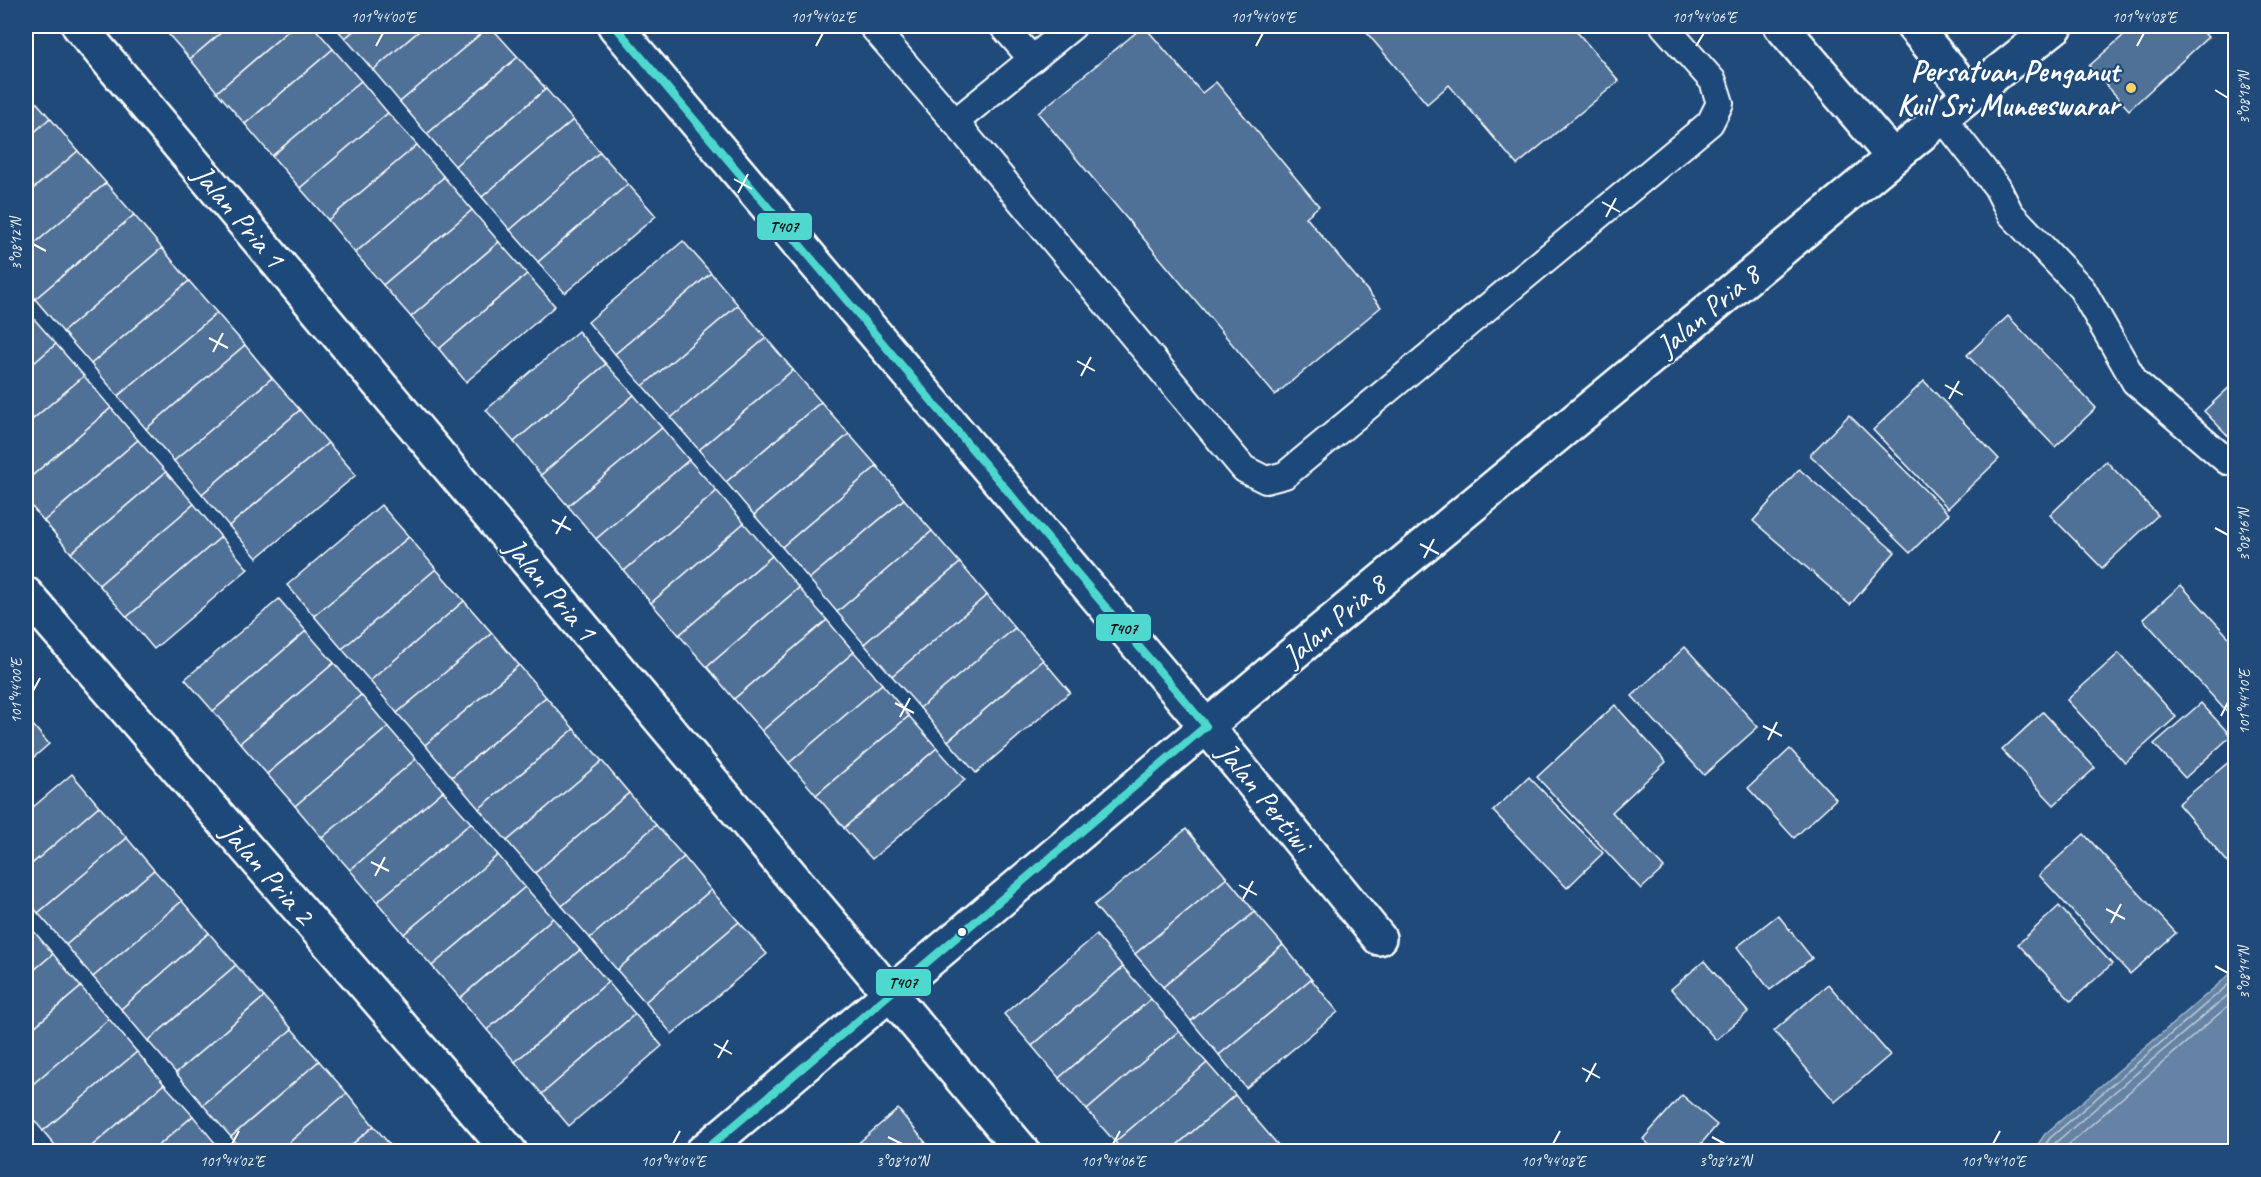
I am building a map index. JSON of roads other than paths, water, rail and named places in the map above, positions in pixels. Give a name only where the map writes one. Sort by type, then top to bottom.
[{"type":"street","name":"Jalan Pria 1","points":[[79,26],[1023,1152]]},
{"type":"street","name":"Jalan Pertiwi","points":[[615,26],[1206,726],[1379,938]]},
{"type":"street","points":[[1781,26],[1893,157]]},
{"type":"street","points":[[1913,26],[1970,94]]},
{"type":"street","name":"Jalan Pria 8","points":[[702,1152],[1206,726],[1893,157],[2056,26]]},
{"type":"street","name":"Jalan Pria 2","points":[[26,594],[510,1152]]},
{"type":"lane","points":[[872,26],[955,122],[1244,469],[1266,480],[1285,475],[1710,123],[1720,103],[1713,81],[1664,26]]},
{"type":"lane","points":[[1003,26],[1032,59]]},
{"type":"lane","points":[[955,122],[1073,26]]},
{"type":"lane","points":[[1942,117],[1996,187],[2010,213],[2082,289],[2135,382],[2227,461]]},
{"type":"water","points":[[2235,970],[2235,1151],[2034,1150],[2045,1134]]},
{"type":"place","name":"Persatuan Penganut Kuil Sri Muneeswarar","points":[[2131,88]]}]
